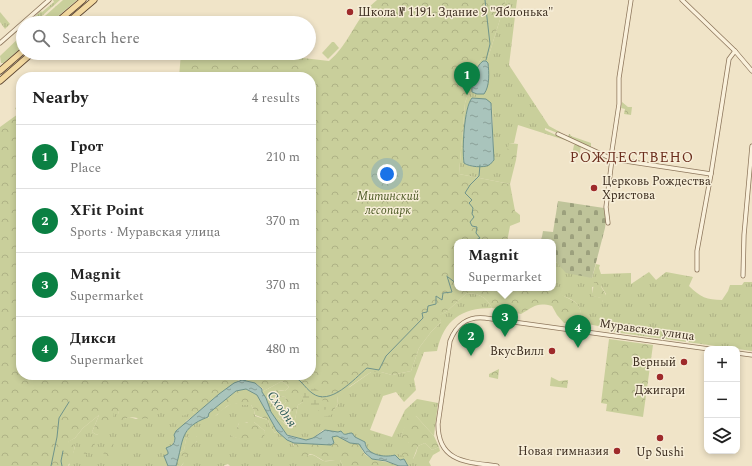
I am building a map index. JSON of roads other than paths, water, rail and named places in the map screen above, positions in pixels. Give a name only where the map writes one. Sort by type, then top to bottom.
[{"type":"main road","points":[[64,16],[83,0]]},
{"type":"main road","points":[[75,16],[94,0]]},
{"type":"main road","points":[[0,71],[16,58]]},
{"type":"main road","points":[[0,81],[24,60]]},
{"type":"street","points":[[31,16],[49,0]]},
{"type":"street","points":[[608,223],[606,207],[619,104],[619,78],[631,0]]},
{"type":"street","points":[[682,0],[752,71]]},
{"type":"street","points":[[0,43],[16,29]]},
{"type":"street","points":[[697,270],[697,251],[729,59],[734,52]]},
{"type":"street","points":[[558,134],[612,158],[711,174]]},
{"type":"street","points":[[743,276],[744,235],[752,146]]},
{"type":"street","name":"Муравская улица","points":[[497,466],[468,462],[452,456],[446,451],[438,433],[450,341],[456,329],[466,321],[478,317],[704,348]]},
{"type":"street","points":[[740,353],[752,355]]},
{"type":"water","points":[[483,61],[488,63],[488,83],[484,94],[477,94],[472,92],[472,84],[476,71]]},
{"type":"water","points":[[472,98],[486,99],[491,103],[494,160],[487,166],[480,167],[464,163],[463,149],[465,119],[469,103]]},
{"type":"water","points":[[242,380],[255,383],[262,389],[271,412],[287,435],[306,440],[313,438],[325,430],[341,431],[345,434],[352,433],[355,437],[365,442],[366,446],[372,453],[381,456],[395,455],[400,460],[404,459],[408,466],[399,466],[386,461],[372,459],[365,453],[359,444],[350,443],[337,436],[332,437],[334,443],[331,445],[294,443],[287,440],[277,431],[257,395],[246,389],[236,391],[209,413],[208,417],[199,421],[187,430],[182,442],[176,466],[168,466],[164,456],[168,454],[166,448],[174,443],[174,435],[176,431],[219,394],[234,383]]},
{"type":"waterway","points":[[485,0],[490,44],[486,60]]},
{"type":"waterway","points":[[478,239],[480,238],[476,233],[477,227],[472,226],[470,222],[474,217],[472,214],[473,208],[469,203],[472,200],[465,193],[470,185],[479,176],[480,165]]},
{"type":"waterway","points":[[298,380],[312,393],[326,397],[341,390],[367,368],[379,370],[386,356],[423,318],[422,313],[427,312],[428,306],[436,304],[436,296],[442,300],[443,293],[452,292],[447,276]]},
{"type":"waterway","points":[[448,277],[454,282]]},
{"type":"waterway","points":[[51,466],[59,418],[69,402]]},
{"type":"waterway","points":[[62,466],[61,461],[63,451]]},
{"type":"place","name":"Школа № 1191. Здание 9 \"Яблонька\"","points":[[350,12]]},
{"type":"place","name":"Грот","points":[[467,95]]},
{"type":"place","name":"Церковь Рождества Христова","points":[[594,188]]},
{"type":"place","name":"Magnit","points":[[505,337]]},
{"type":"place","name":"Дикси","points":[[578,348]]},
{"type":"place","name":"ВкусВилл","points":[[552,351]]},
{"type":"place","name":"XFit Point","points":[[471,356]]},
{"type":"place","name":"Верный","points":[[684,362]]},
{"type":"place","name":"Джигари","points":[[660,377]]},
{"type":"place","name":"Up Sushi","points":[[660,438]]},
{"type":"place","name":"Новая гимназия","points":[[617,451]]},
{"type":"district","name":"РОЖДЕСТВЕНО","points":[[632,157]]},
{"type":"park label","name":"Митинский лесопарк","points":[[388,203]]},
{"type":"water label","name":"Сходня","points":[[282,409]]}]
